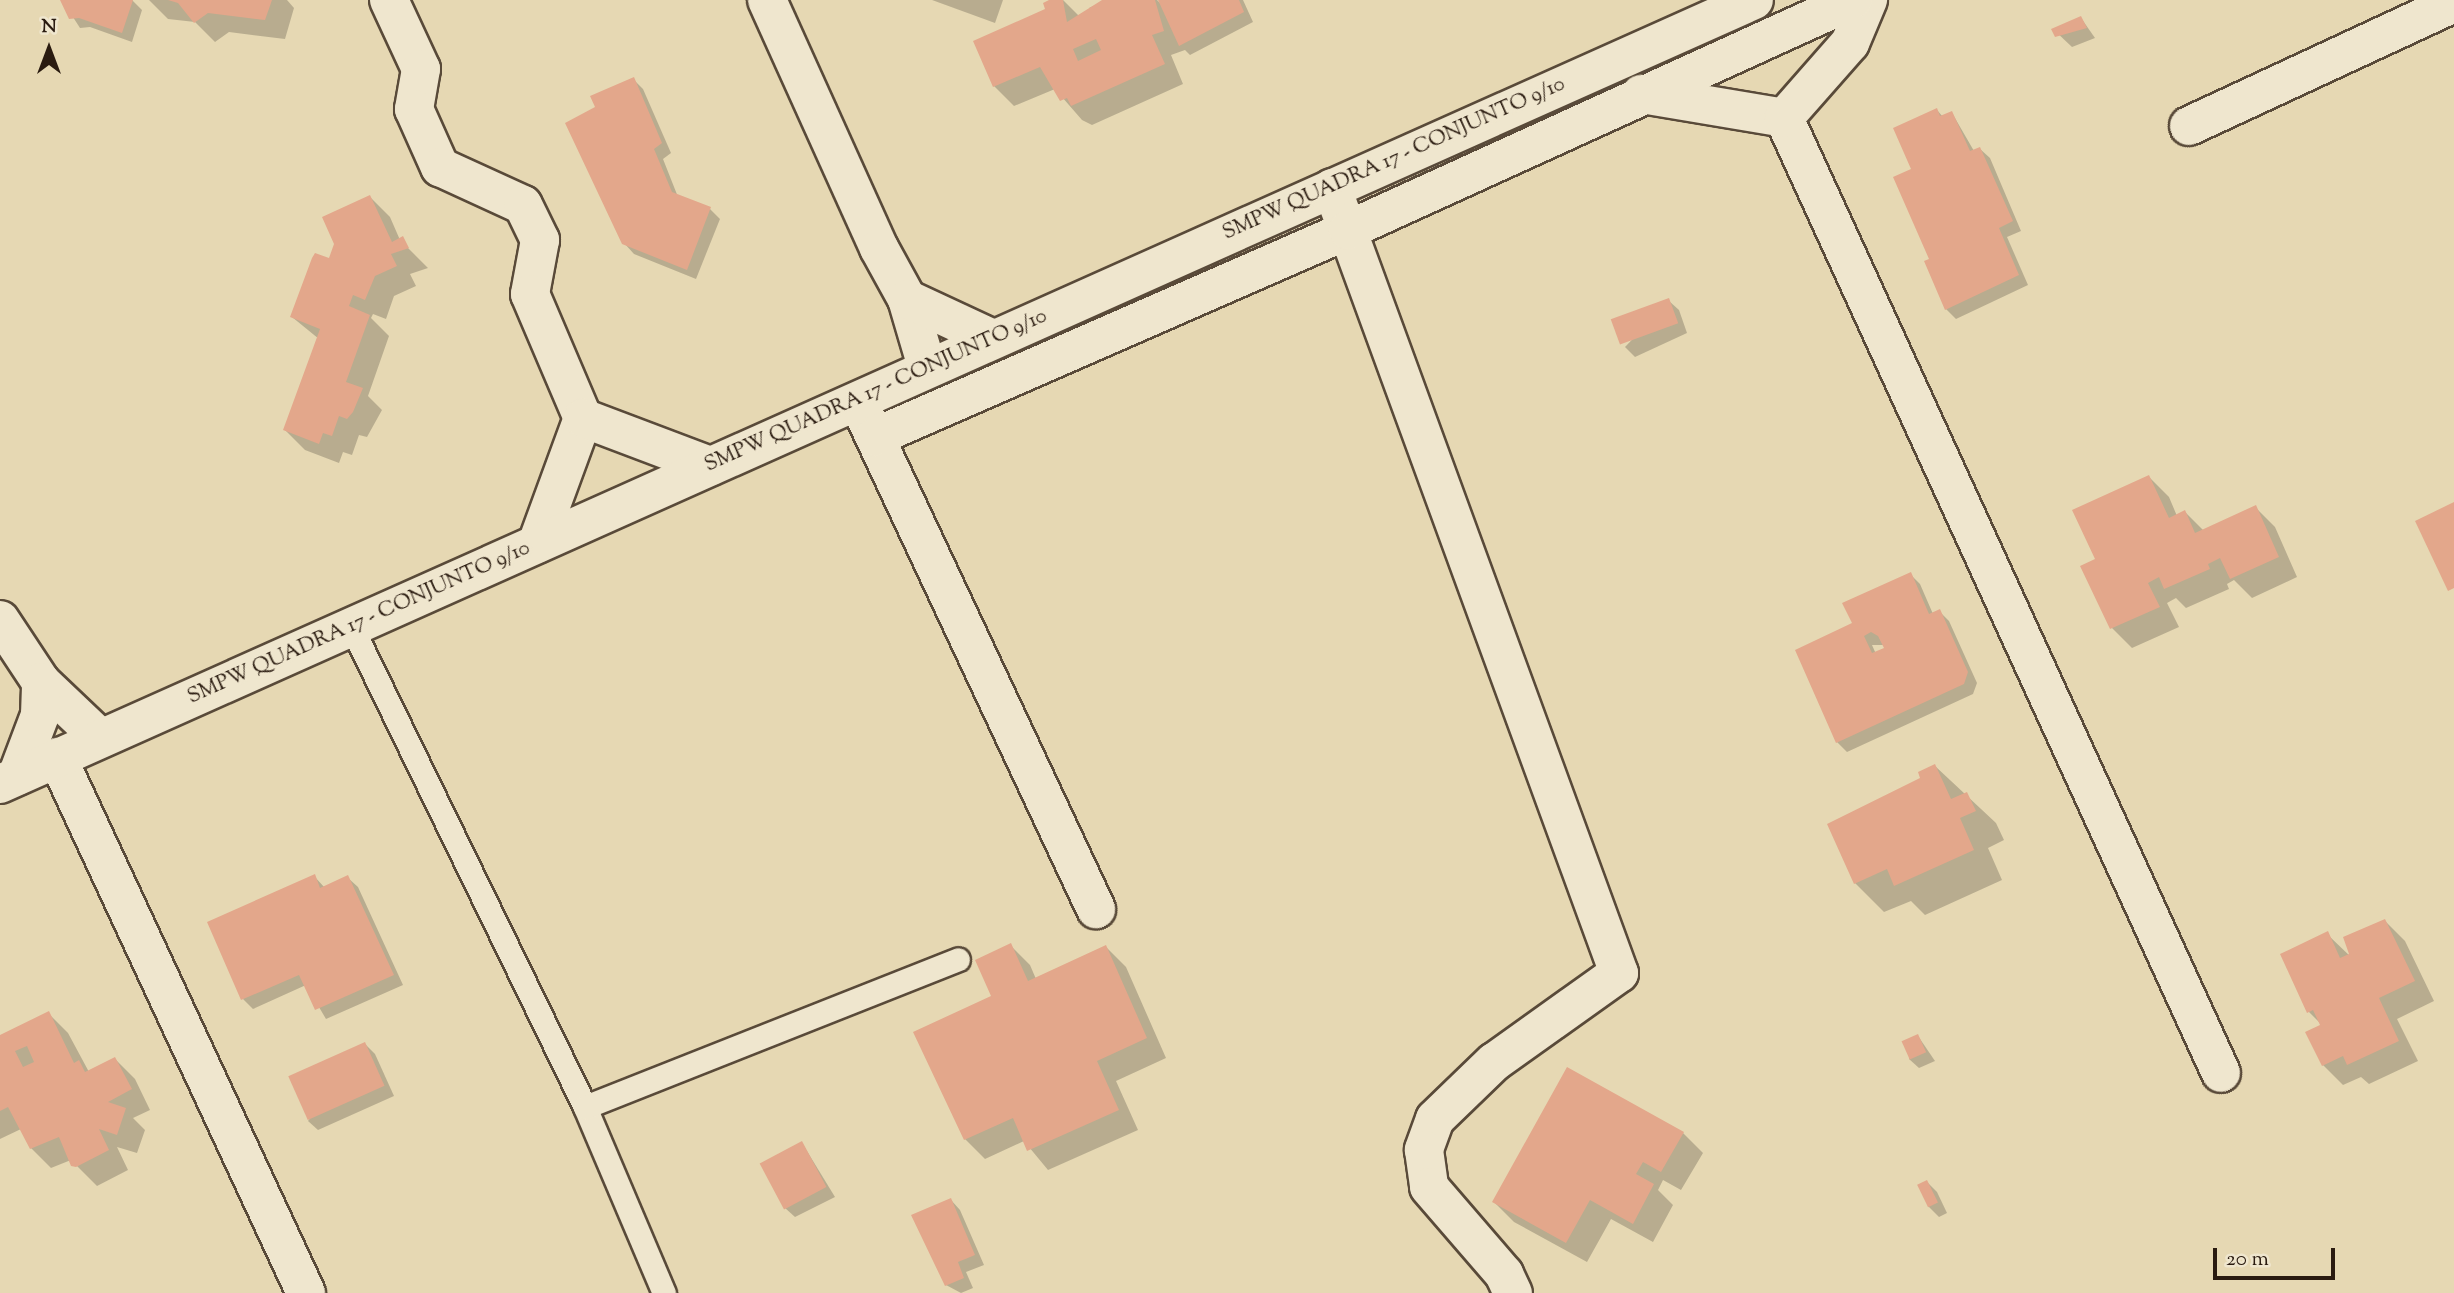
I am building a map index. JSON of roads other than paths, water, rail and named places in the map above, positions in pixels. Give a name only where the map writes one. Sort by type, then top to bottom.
[{"type":"street","points":[[389,0],[421,69],[414,110],[440,167],[523,205],[540,240],[530,294],[583,418],[537,544]]},
{"type":"street","points":[[767,0],[879,248],[907,299],[927,367]]},
{"type":"street","name":"SMPW QUADRA 17 - CONJUNTO 9/10","points":[[8,780],[352,628],[1566,81],[1754,0]]},
{"type":"street","points":[[875,438],[1348,230],[1853,0]]},
{"type":"street","points":[[1784,118],[1850,43],[1868,0]]},
{"type":"street","points":[[2189,126],[2454,3]]},
{"type":"street","points":[[1566,81],[1784,118]]},
{"type":"street","points":[[1784,118],[2221,1073]]},
{"type":"street","points":[[1332,188],[1619,973],[1494,1062],[1435,1119],[1424,1150],[1429,1186],[1504,1274],[1513,1293]]},
{"type":"street","points":[[907,299],[991,338]]},
{"type":"street","points":[[858,399],[1096,908]]},
{"type":"street","points":[[583,418],[710,466]]},
{"type":"street","points":[[0,620],[41,682],[100,738]]},
{"type":"street","points":[[8,780],[40,716],[41,682]]},
{"type":"street","points":[[57,757],[306,1293]]},
{"type":"lane","points":[[352,628],[586,1107],[664,1293]]},
{"type":"lane","points":[[586,1107],[958,959]]}]
